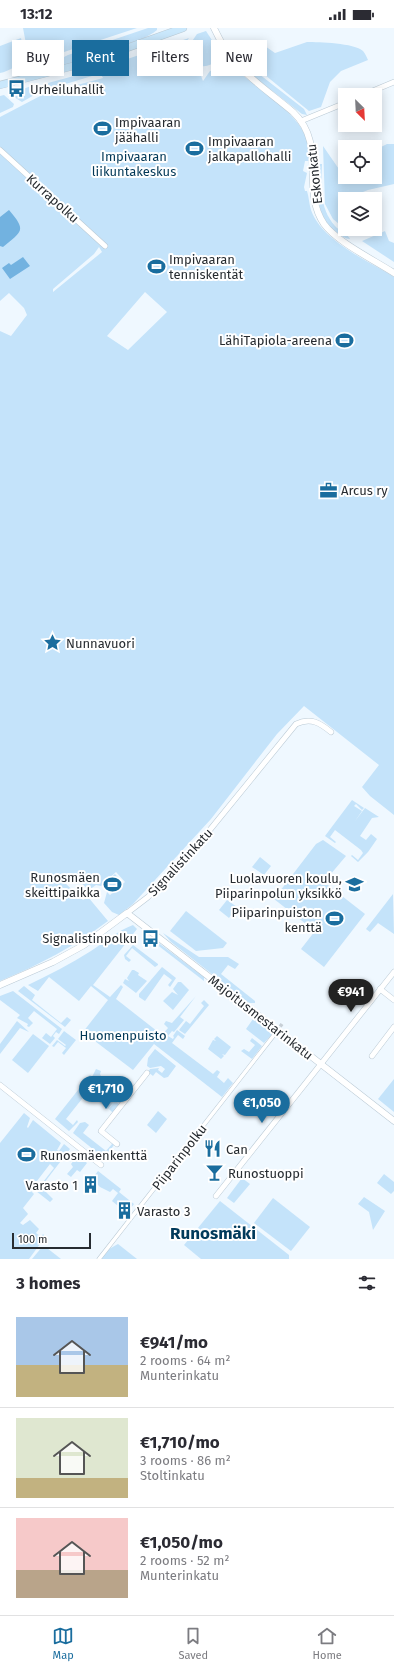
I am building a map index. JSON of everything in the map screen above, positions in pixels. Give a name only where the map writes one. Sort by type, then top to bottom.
[{"type":"main road","points":[[0,85],[35,78],[85,63],[183,28]]},
{"type":"street","name":"Eskonkatu","points":[[214,28],[224,49],[244,73],[293,112],[301,121],[312,147],[313,195],[321,218],[336,236],[394,272]]},
{"type":"street","points":[[380,88],[394,82]]},
{"type":"street","points":[[301,121],[338,105]]},
{"type":"street","name":"Kurrapolku","points":[[0,150],[106,246]]},
{"type":"street","name":"Signalistinkatu","points":[[0,985],[53,962],[84,945],[148,897],[187,858],[296,724],[308,720],[314,721],[331,732]]},
{"type":"street","name":"Majoitusmestarinkatu","points":[[127,913],[394,1121]]},
{"type":"street","points":[[216,1196],[394,972]]},
{"type":"street","points":[[380,989],[394,1000]]},
{"type":"street","points":[[372,1056],[394,1027]]},
{"type":"street","name":"Piiparinpolku","points":[[99,1259],[274,1036]]},
{"type":"street","points":[[117,1144],[101,1131],[147,1073]]},
{"type":"street","points":[[0,1085],[101,1165]]},
{"type":"green space","points":[[23,28],[137,28],[101,40],[72,40],[72,49],[64,52],[64,40],[25,40]]},
{"type":"green space","points":[[148,28],[157,28],[157,30],[150,35],[129,44],[129,40],[112,40]]},
{"type":"green space","points":[[206,31],[212,40],[211,64],[208,66],[203,66],[203,40],[193,40],[197,34]]},
{"type":"green space","points":[[12,41],[12,68],[0,73],[0,46]]},
{"type":"green space","points":[[307,42],[320,42],[359,48],[363,51],[368,60],[341,71],[330,82],[321,107],[309,111],[266,76],[267,47],[275,53]]},
{"type":"green space","points":[[72,54],[72,63],[64,65],[64,57]]},
{"type":"green space","name":"Impivaaran liikuntakeskus","points":[[137,56],[137,76],[201,76],[203,81],[211,71],[211,76],[244,76],[269,95],[289,113],[305,134],[309,149],[310,161],[305,161],[303,171],[307,173],[304,187],[305,191],[307,191],[311,210],[317,221],[325,231],[346,249],[394,277],[394,815],[370,796],[362,787],[379,765],[304,706],[277,734],[211,819],[133,904],[119,915],[112,912],[104,903],[107,892],[110,895],[125,882],[116,872],[101,886],[96,885],[89,890],[72,875],[65,883],[83,900],[88,897],[108,921],[83,939],[56,954],[0,981],[0,331],[11,336],[27,315],[24,308],[9,293],[0,301],[0,117],[44,94],[103,78],[102,76],[129,76],[129,58]],"holes":[[[99,247],[102,252],[53,292],[53,289],[94,254]],[[145,292],[167,312],[128,350],[107,336]]]},
{"type":"green space","points":[[74,76],[92,76],[49,89],[48,83]]},
{"type":"green space","points":[[253,76],[262,76],[304,109],[307,115],[302,114]]},
{"type":"green space","points":[[37,84],[37,87],[34,88],[36,94],[22,102],[9,94],[15,91],[16,94],[20,92],[20,90]]},
{"type":"green space","points":[[4,95],[14,104],[13,107],[0,113],[0,96]]},
{"type":"green space","points":[[387,144],[394,144],[394,184],[363,192],[338,192],[338,223],[333,219],[325,204],[323,146],[338,168],[338,184],[382,184],[382,146]]},
{"type":"green space","points":[[318,164],[322,164],[322,196],[326,212],[338,229],[338,232],[325,220],[321,211],[317,183]]},
{"type":"green space","points":[[385,231],[389,241],[394,243],[394,262],[362,241],[374,236],[382,236],[382,232]]},
{"type":"green space","points":[[352,800],[364,808],[362,810],[356,804],[354,806],[362,811],[355,821],[365,808],[379,817],[372,818],[360,836],[366,840],[371,834],[377,839],[368,852],[358,862],[351,856],[352,855],[358,860],[363,853],[361,850],[335,830],[330,837],[336,842],[335,843],[325,836]]},
{"type":"green space","points":[[323,840],[346,856],[324,882],[365,914],[324,967],[301,949],[315,931],[274,899],[316,844]]},
{"type":"green space","points":[[260,857],[271,866],[264,875],[252,867]]},
{"type":"green space","name":"Runosmäen skeittipaikka","points":[[115,874],[123,883],[111,893],[103,884]]},
{"type":"green space","points":[[393,894],[394,934],[378,923],[370,932],[366,929]]},
{"type":"green space","points":[[227,900],[237,907],[229,918],[219,910]]},
{"type":"green space","points":[[186,911],[227,943],[223,948],[196,951],[170,931]]},
{"type":"green space","name":"Huomenpuisto","points":[[133,925],[137,929],[93,985],[110,997],[121,985],[123,987],[116,999],[162,1035],[168,1028],[164,1024],[166,1021],[172,1023],[196,996],[180,1017],[184,1020],[174,1032],[172,1031],[168,1036],[173,1039],[173,1036],[177,1030],[185,1036],[183,1039],[178,1035],[172,1043],[213,1074],[217,1070],[220,1072],[217,1077],[224,1083],[228,1078],[233,1083],[222,1097],[154,1044],[133,1070],[83,1032],[108,1000],[91,986],[79,1001],[49,977],[38,991],[28,985],[91,951],[116,933]]},
{"type":"green space","points":[[163,933],[199,957],[228,957],[239,964],[235,969],[228,965],[221,974],[255,1001],[255,1003],[249,1003],[171,942]]},
{"type":"green space","points":[[152,938],[204,977],[204,981],[151,940]]},
{"type":"green space","points":[[133,945],[158,965],[155,967],[132,948],[126,956],[131,960],[129,962],[125,959],[124,955]]},
{"type":"green space","points":[[162,967],[176,978],[170,987],[168,985],[172,980],[164,974],[145,1001],[139,997],[139,994]]},
{"type":"green space","points":[[132,970],[139,973],[138,975],[147,981],[136,993],[123,983],[125,979],[129,981],[127,978]]},
{"type":"green space","points":[[178,982],[181,982],[189,990],[173,1010],[163,1001],[172,992],[178,995],[173,989]]},
{"type":"green space","points":[[214,984],[274,1032],[264,1043],[246,1029],[253,1019],[210,985]]},
{"type":"green space","points":[[24,986],[35,995],[32,1000],[61,1023],[67,1017],[71,1020],[65,1027],[18,991]]},
{"type":"green space","points":[[13,991],[62,1029],[59,1034],[56,1032],[53,1036],[55,1038],[50,1044],[42,1038],[46,1033],[51,1037],[57,1029],[34,1011],[28,1018],[33,1023],[29,1027],[27,1026],[28,1024],[17,1018],[20,1015],[0,1000],[0,996]]},
{"type":"green space","points":[[204,1000],[209,1005],[185,1034],[179,1030],[186,1021],[190,1024],[204,1006],[201,1003]]},
{"type":"green space","points":[[17,1021],[29,1032],[20,1028],[0,1054],[0,1044]]},
{"type":"green space","points":[[64,1031],[76,1040],[64,1055],[62,1053],[66,1048],[58,1042],[54,1047],[52,1046],[57,1040],[65,1046],[66,1045],[58,1039]]},
{"type":"green space","points":[[33,1034],[49,1046],[28,1073],[12,1060]]},
{"type":"green space","points":[[217,1036],[231,1047],[225,1055],[222,1054],[224,1056],[221,1059],[208,1049],[213,1040],[216,1041],[214,1039]]},
{"type":"green space","points":[[252,1038],[262,1046],[252,1059],[241,1051],[244,1049],[249,1052],[255,1045],[250,1041]]},
{"type":"green space","points":[[155,1049],[176,1066],[168,1077],[164,1078],[156,1072],[153,1076],[148,1072],[150,1069],[159,1068],[158,1070],[162,1073],[165,1069],[161,1066],[150,1068],[147,1066],[148,1058]]},
{"type":"green space","points":[[96,1069],[101,1071],[100,1074],[103,1080],[100,1081],[103,1090],[98,1096],[97,1095],[101,1090],[93,1085],[66,1119],[73,1125],[77,1120],[78,1122],[69,1131],[55,1119],[90,1075],[92,1077]]},
{"type":"green space","points":[[394,1079],[394,1112],[378,1099]]},
{"type":"green space","points":[[112,1082],[116,1082],[120,1085],[118,1088],[120,1086],[127,1092],[127,1095],[124,1094],[126,1096],[121,1104],[117,1102],[120,1105],[113,1113],[109,1109],[115,1101],[108,1109],[98,1101],[104,1092],[107,1094],[105,1091]]},
{"type":"green space","points":[[158,1111],[167,1119],[156,1133],[147,1125]]},
{"type":"green space","points":[[24,1113],[30,1118],[28,1128],[33,1120],[61,1143],[57,1150],[59,1151],[64,1144],[70,1149],[41,1187],[53,1199],[50,1202],[36,1191],[54,1168],[50,1164],[30,1190],[34,1194],[23,1208],[28,1214],[20,1223],[23,1225],[30,1220],[39,1229],[36,1233],[41,1237],[43,1234],[44,1235],[40,1244],[29,1259],[0,1259],[0,1143]]},
{"type":"green space","points":[[85,1122],[89,1125],[83,1133],[106,1151],[112,1144],[109,1139],[114,1145],[104,1158],[73,1133],[80,1123]]},
{"type":"green space","points":[[78,1155],[87,1163],[80,1172],[77,1170],[71,1177],[67,1174],[73,1167],[71,1164]]},
{"type":"green space","points":[[98,1171],[121,1189],[119,1192],[134,1204],[127,1213],[129,1208],[126,1206],[123,1210],[112,1201],[118,1193],[113,1189],[110,1192],[100,1187],[92,1179]]},
{"type":"green space","points":[[384,1174],[394,1182],[394,1191],[391,1194],[377,1183]]},
{"type":"green space","points":[[242,1178],[250,1184],[234,1203],[227,1198]]},
{"type":"green space","points":[[364,1197],[385,1211],[373,1230],[369,1212],[358,1204]]},
{"type":"green space","points":[[273,1198],[310,1227],[291,1251],[254,1223]]},
{"type":"green space","points":[[220,1201],[289,1255],[289,1259],[201,1259],[184,1245]]},
{"type":"green space","points":[[118,1244],[137,1259],[101,1259],[109,1249]]},
{"type":"green space","points":[[42,1247],[47,1248],[61,1259],[32,1259]]},
{"type":"water","points":[[9,210],[18,222],[20,230],[18,234],[3,247],[0,246],[0,217]]},
{"type":"water","points":[[23,257],[30,266],[10,279],[2,268],[9,263],[11,265]]},
{"type":"tunnel","points":[[277,1031],[282,1024]]},
{"type":"place","name":"Urheiluhallit","points":[[17,89]]},
{"type":"place","name":"Impivaaran jäähalli","points":[[102,129]]},
{"type":"place","name":"Impivaaran jalkapallohalli","points":[[195,148]]},
{"type":"place","name":"Impivaaran tenniskentät","points":[[156,266]]},
{"type":"place","name":"LähiTapiola-areena","points":[[345,340]]},
{"type":"place","name":"Arcus ry","points":[[328,490]]},
{"type":"place","name":"Nunnavuori","points":[[53,643]]},
{"type":"place","name":"Runosmäen skeittipaikka","points":[[113,884]]},
{"type":"place","name":"Luolavuoren koulu, Piiparinpolun yksikkö","points":[[355,885]]},
{"type":"place","name":"Piiparinpuiston kenttä","points":[[335,919]]},
{"type":"place","name":"Signalistinpolku","points":[[150,938]]},
{"type":"place","name":"Can","points":[[213,1149]]},
{"type":"place","name":"Runosmäenkenttä","points":[[27,1155]]},
{"type":"place","name":"Runostuoppi","points":[[215,1173]]},
{"type":"place","name":"Varasto 1","points":[[91,1185]]},
{"type":"place","name":"Varasto 3","points":[[124,1211]]},
{"type":"district","name":"Runosmäki","points":[[213,1233]]}]
